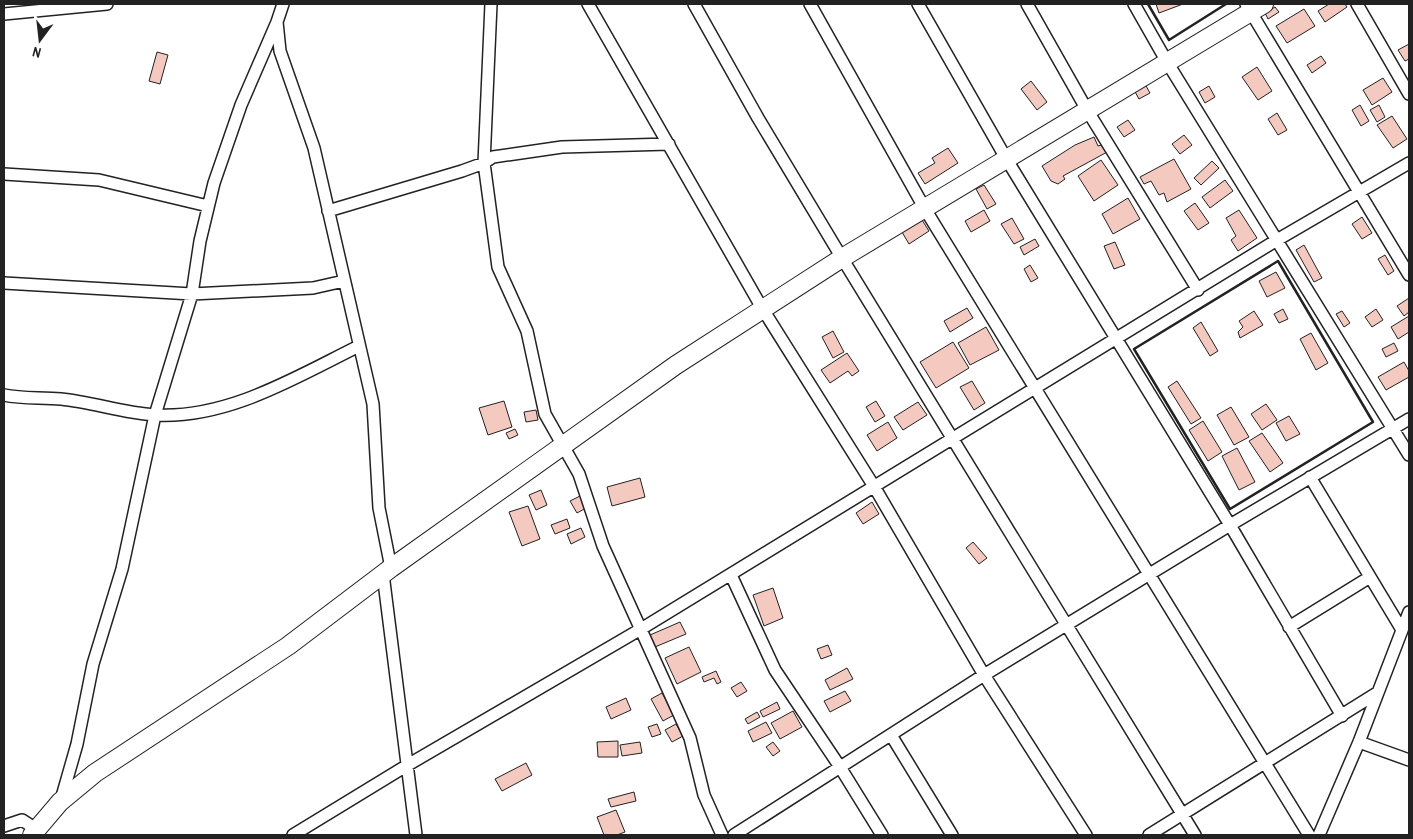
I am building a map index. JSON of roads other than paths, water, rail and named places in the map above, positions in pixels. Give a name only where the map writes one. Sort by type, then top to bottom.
[{"type":"main road","points":[[34,832],[60,802],[124,754],[288,646],[387,571],[676,365],[842,258],[1167,62],[1253,6]]},
{"type":"street","points":[[4,14],[107,4]]},
{"type":"street","points":[[60,802],[77,744],[93,664],[122,568],[155,415],[192,294],[214,183],[238,113],[283,4]]},
{"type":"street","points":[[491,4],[484,163],[498,267],[527,331],[545,414],[565,445],[579,474],[603,546],[690,738],[704,795],[722,835]]},
{"type":"street","points":[[588,4],[762,308],[875,488],[984,675],[1086,835]]},
{"type":"street","points":[[694,4],[758,118],[842,258],[1196,835]]},
{"type":"street","points":[[810,4],[925,209],[1309,835]]},
{"type":"street","points":[[918,4],[1007,160],[1230,525],[1342,716]]},
{"type":"street","points":[[1027,4],[1087,110],[1198,290]]},
{"type":"street","points":[[1134,4],[1167,62],[1409,455]]},
{"type":"street","points":[[1357,4],[1409,94]]},
{"type":"street","points":[[1253,6],[1409,275]]},
{"type":"street","points":[[277,22],[280,51],[314,148],[373,404],[379,508],[406,766],[416,835]]},
{"type":"street","points":[[328,211],[484,163],[493,157],[562,147],[669,144]]},
{"type":"street","points":[[292,835],[406,766],[642,629],[1277,240],[1409,163]]},
{"type":"street","points":[[4,174],[99,180],[208,206]]},
{"type":"street","points":[[4,283],[192,294],[313,288],[344,281]]},
{"type":"street","points":[[4,395],[17,398],[61,399],[155,415],[201,412],[256,396],[359,346]]},
{"type":"street","points":[[734,835],[984,675],[1230,525],[1409,419]]},
{"type":"street","points":[[1310,477],[1402,630]]},
{"type":"street","points":[[731,575],[775,670],[840,767],[882,835]]},
{"type":"street","points":[[1289,627],[1370,577]]},
{"type":"street","points":[[1318,835],[1359,742],[1409,612]]},
{"type":"street","points":[[1149,835],[1377,693]]},
{"type":"street","points":[[891,735],[952,835]]},
{"type":"street","points":[[1359,742],[1409,760]]},
{"type":"street","points":[[4,826],[22,820],[34,832]]}]
